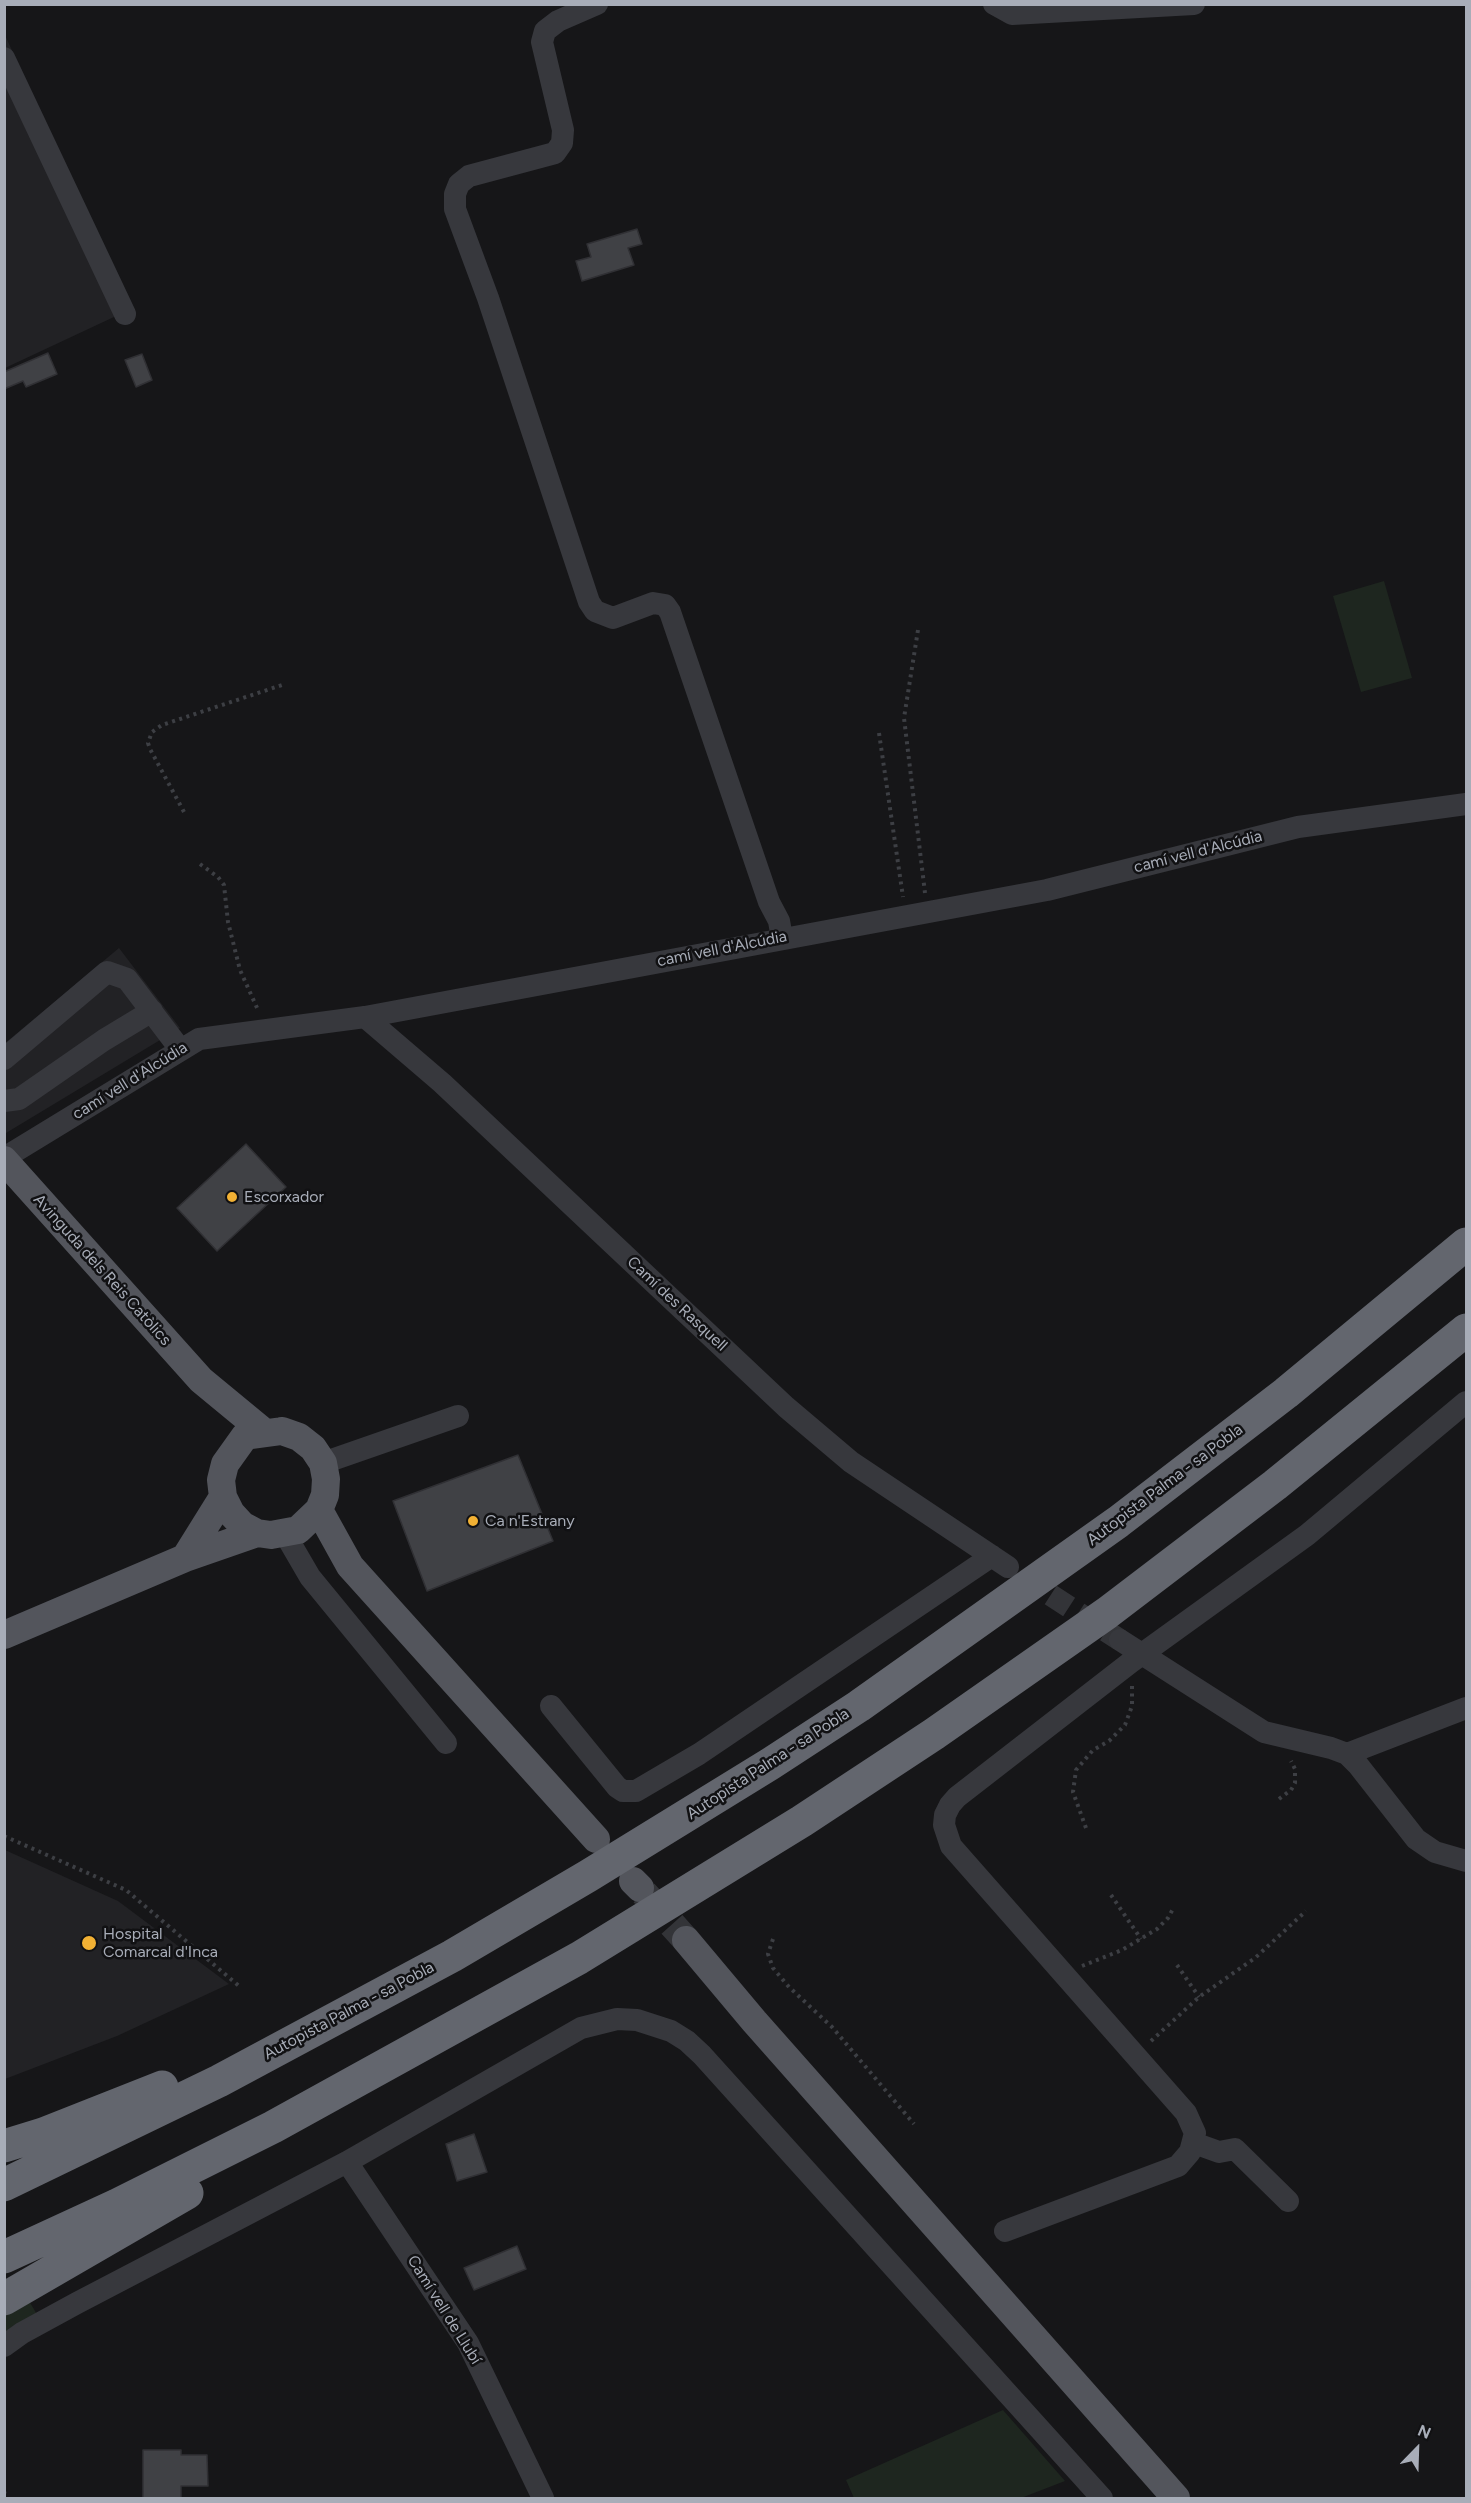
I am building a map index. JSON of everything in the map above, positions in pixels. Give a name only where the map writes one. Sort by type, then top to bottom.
[{"type":"highway","name":"Autopista Palma - sa Pobla","points":[[4,2184],[209,2086],[452,1956],[588,1876],[860,1706],[1031,1586],[1155,1494],[1286,1393],[1467,1244]]},
{"type":"highway","points":[[4,2257],[117,2205],[273,2127],[579,1958],[694,1890],[857,1786],[1124,1600],[1284,1479],[1467,1330]]},
{"type":"highway","points":[[4,2146],[43,2134],[146,2094],[237,2051],[293,2041]]},
{"type":"highway","points":[[4,2299],[240,2164],[273,2127]]},
{"type":"main road","name":"Avinguda dels Reis Catòlics","points":[[4,1159],[208,1387]]},
{"type":"main road","points":[[208,1387],[264,1432]]},
{"type":"main road","points":[[208,1387],[234,1449]]},
{"type":"main road","points":[[4,1635],[185,1558],[280,1532],[320,1510],[327,1479],[323,1463],[313,1448],[299,1437],[282,1431],[264,1432],[245,1436],[225,1464],[221,1480],[223,1497],[231,1513],[236,1519],[280,1532],[351,1566]]},
{"type":"main road","points":[[185,1558],[223,1497]]},
{"type":"main road","points":[[320,1510],[351,1566],[596,1839]]},
{"type":"main road","points":[[686,1940],[837,2116],[1176,2499]]},
{"type":"street","points":[[597,4],[558,21],[545,31],[542,42],[563,130],[562,143],[555,153],[469,176],[459,184],[455,194],[455,209],[488,298],[590,602],[595,611],[613,618],[653,603],[666,605],[769,902],[778,921],[782,938]]},
{"type":"street","points":[[994,4],[1012,14],[1194,4]]},
{"type":"street","points":[[4,58],[125,314]]},
{"type":"street","name":"camí vell d'Alcúdia","points":[[4,1159],[199,1039],[365,1017],[1047,890],[1298,827],[1467,804]]},
{"type":"street","points":[[4,1059],[107,972],[127,979],[180,1049]]},
{"type":"street","points":[[4,1101],[18,1099],[152,1011]]},
{"type":"street","name":"Camí des Rasquell","points":[[365,1017],[442,1083],[786,1407],[851,1462],[1000,1562],[699,1755],[636,1791],[623,1791],[617,1787],[551,1706]]},
{"type":"street","points":[[1005,2231],[1178,2166],[1185,2160],[1194,2143],[1195,2133],[1186,2113],[951,1846],[945,1834],[945,1815],[957,1797],[1136,1658],[1307,1534],[1467,1402]]},
{"type":"street","points":[[323,1463],[458,1416]]},
{"type":"street","points":[[280,1532],[310,1578],[446,1743]]},
{"type":"street","points":[[1120,1640],[1136,1658],[1264,1732],[1347,1754],[1416,1839],[1435,1852],[1467,1861]]},
{"type":"street","points":[[1347,1754],[1467,1708]]},
{"type":"street","points":[[4,2346],[22,2333],[77,2303],[348,2162],[581,2028],[617,2019],[636,2020],[671,2031],[687,2041],[702,2055],[1102,2499]]},
{"type":"street","points":[[1194,2143],[1219,2152],[1235,2149],[1288,2201]]},
{"type":"street","name":"Camí vell de Llubí","points":[[348,2162],[468,2343],[543,2499]]},
{"type":"path","points":[[916,914],[904,718],[918,630]]},
{"type":"path","points":[[184,812],[150,749],[148,743],[152,732],[162,725],[282,685]]},
{"type":"path","points":[[879,733],[916,914]]},
{"type":"path","points":[[200,864],[218,877],[224,885],[228,922],[240,970],[267,1030]]},
{"type":"path","points":[[1086,1828],[1073,1792],[1073,1778],[1079,1763],[1093,1750],[1109,1741],[1125,1725],[1132,1706],[1136,1658]]},
{"type":"path","points":[[1279,1799],[1292,1790],[1296,1776],[1282,1738]]},
{"type":"path","points":[[4,1836],[126,1890],[238,1986]]},
{"type":"path","points":[[1111,1895],[1141,1939]]},
{"type":"path","points":[[1061,1973],[1122,1950],[1141,1939],[1157,1929],[1168,1918],[1174,1907]]},
{"type":"path","points":[[1135,2056],[1199,1997],[1255,1958],[1306,1911]]},
{"type":"path","points":[[773,1939],[768,1954],[773,1968],[789,1987],[832,2027],[914,2124]]},
{"type":"path","points":[[1177,1965],[1199,1997]]},
{"type":"path","points":[[4,2491],[6,2499]]},
{"type":"shaded area","points":[[4,33],[131,309],[5,368],[4,368]]},
{"type":"shaded area","points":[[1384,581],[1412,678],[1361,692],[1333,596]]},
{"type":"shaded area","points":[[119,948],[180,1028],[6,1133],[4,1044]]},
{"type":"shaded area","name":"Hospital Comarcal d'Inca","points":[[5,1850],[118,1901],[229,1984],[117,2036],[5,2079]]},
{"type":"shaded area","points":[[29,2301],[38,2316],[5,2335],[4,2315]]},
{"type":"shaded area","points":[[1003,2410],[1065,2481],[1021,2498],[854,2498],[846,2480]]},
{"type":"building","points":[[637,229],[642,244],[628,248],[634,265],[582,281],[576,261],[591,257],[587,244]]},
{"type":"building","points":[[48,353],[57,374],[26,387],[23,381],[4,389],[4,372]]},
{"type":"building","points":[[142,354],[152,380],[136,387],[125,360]]},
{"type":"building","name":"Escorxador","points":[[246,1144],[286,1187],[217,1251],[177,1208]]},
{"type":"building","name":"Ca n'Estrany","points":[[518,1455],[553,1541],[427,1591],[393,1501]]},
{"type":"building","points":[[474,2134],[487,2172],[457,2181],[446,2144]]},
{"type":"building","points":[[517,2246],[526,2269],[474,2290],[464,2268]]},
{"type":"building","points":[[143,2450],[181,2450],[181,2455],[207,2455],[208,2486],[181,2486],[181,2499],[143,2499]]},
{"type":"tunnel","points":[[1023,1577],[1120,1640]]},
{"type":"tunnel","points":[[644,1893],[686,1940]]},
{"type":"place","name":"Escorxador","points":[[232,1197]]},
{"type":"place","name":"Ca n'Estrany","points":[[473,1521]]},
{"type":"place","name":"Hospital Comarcal d'Inca","points":[[89,1943]]}]
